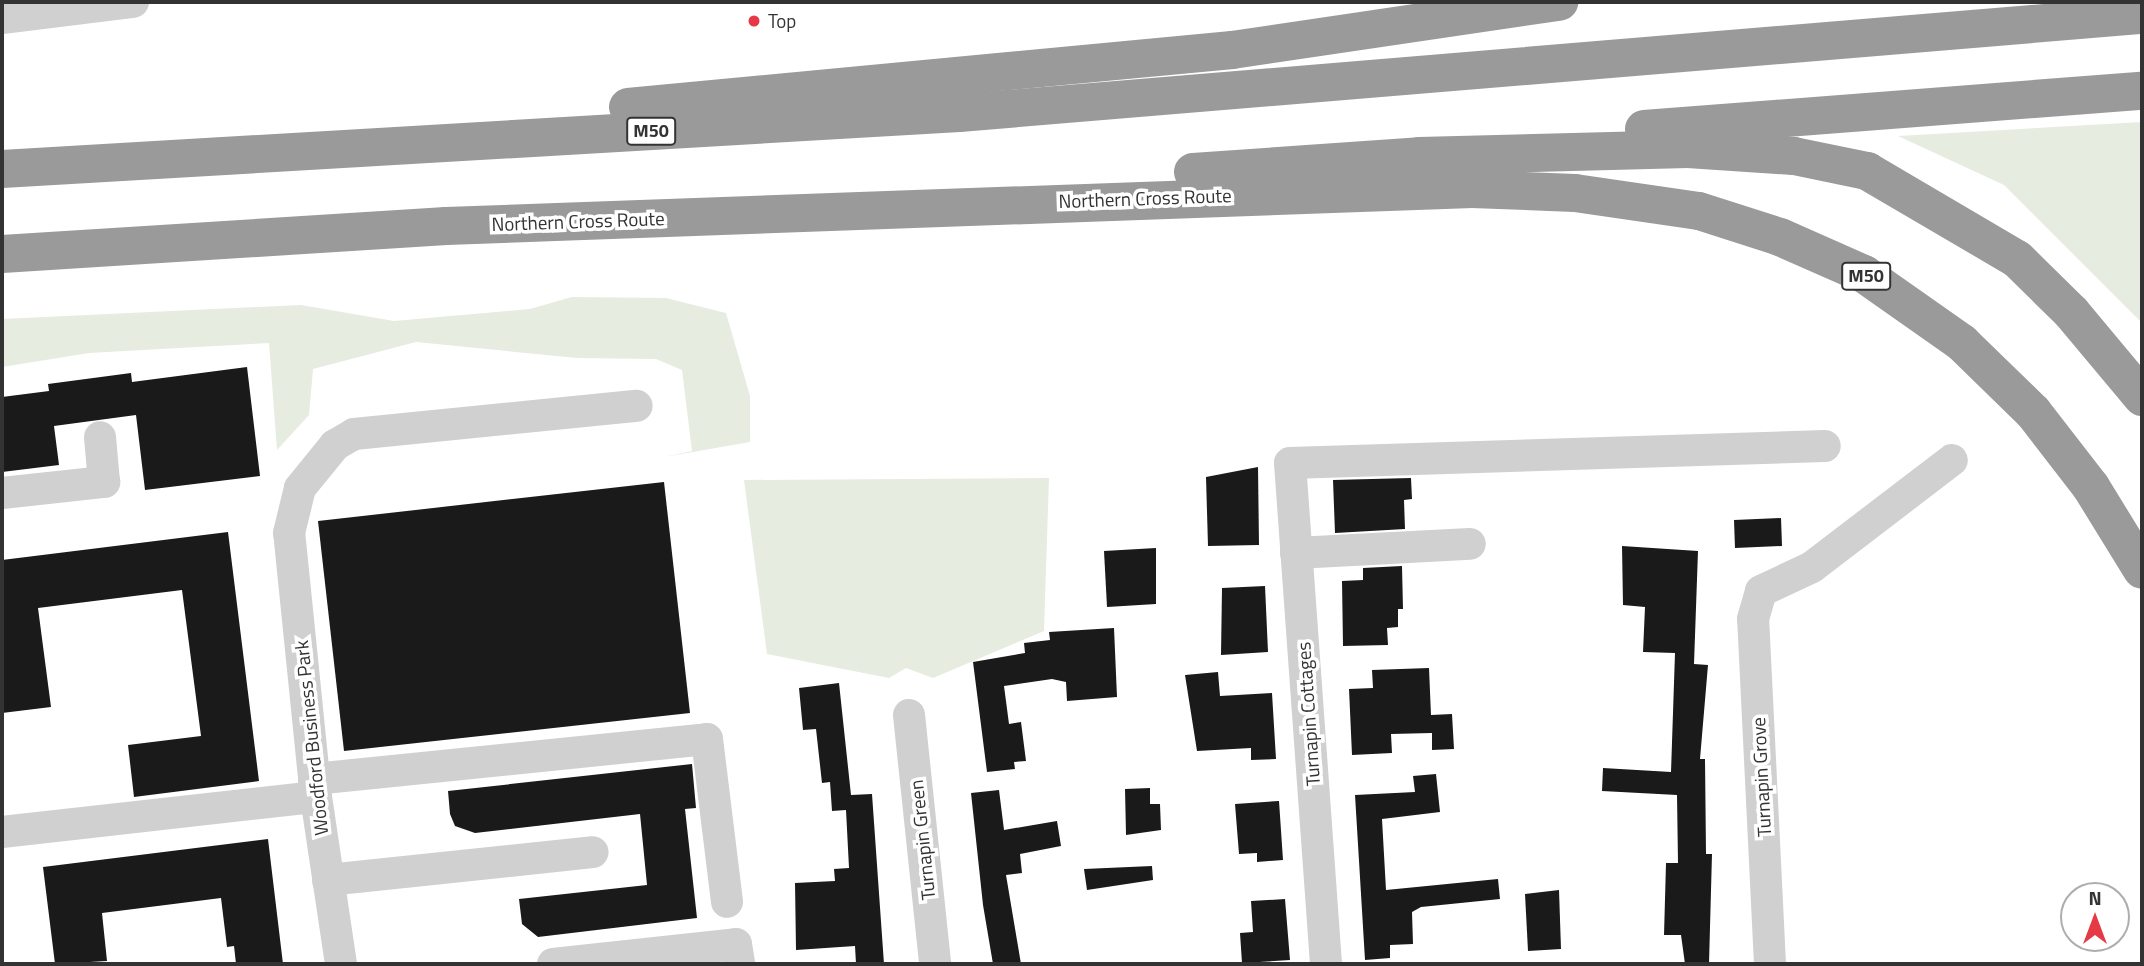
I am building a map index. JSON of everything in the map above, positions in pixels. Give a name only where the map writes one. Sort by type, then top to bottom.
[{"type":"highway","name":"M50","points":[[2,161],[1233,50],[1524,4],[1559,2]]},
{"type":"highway","name":"M50","points":[[2,169],[959,113],[2142,15]]},
{"type":"highway","name":"M50","points":[[446,226],[1419,156],[1679,124],[2142,92]]},
{"type":"highway","points":[[1419,156],[1688,149],[1794,156],[1867,171],[2017,259],[2071,312],[2142,397]]},
{"type":"highway","name":"Northern Cross Route","points":[[2,254],[446,226],[1472,189],[1575,193],[1699,211],[1780,237],[1864,274],[1962,343],[2033,412],[2091,487],[2142,570]]},
{"type":"street","points":[[2,18],[133,2]]},
{"type":"street","name":"Woodford Business Park","points":[[341,964],[315,788],[290,511],[322,458],[354,434],[637,405]]},
{"type":"street","points":[[2,493],[104,482],[100,437]]},
{"type":"street","name":"Turnapin Cottages","points":[[1326,964],[1290,463],[1825,446]]},
{"type":"street","name":"Turnapin Grove","points":[[1770,964],[1754,619],[1761,591],[1812,567],[1952,460]]},
{"type":"street","points":[[1296,553],[1470,544]]},
{"type":"street","name":"Turnapin Green","points":[[909,715],[935,964]]},
{"type":"street","points":[[2,832],[315,788],[707,739],[727,902]]},
{"type":"street","points":[[328,880],[593,852]]},
{"type":"street","points":[[553,964],[736,944],[739,964]]},
{"type":"shaded area","points":[[2142,122],[2142,323],[2004,185],[1898,136]]},
{"type":"shaded area","points":[[572,297],[666,298],[726,313],[750,396],[750,442],[664,457],[692,451],[682,370],[656,359],[577,358],[416,342],[313,369],[309,415],[277,450],[269,343],[89,353],[2,367],[2,319],[301,305],[394,321],[530,309]]},
{"type":"shaded area","points":[[1049,478],[1044,631],[933,678],[906,668],[889,678],[767,654],[744,480]]},
{"type":"building","points":[[247,367],[260,476],[145,490],[136,415],[54,426],[59,465],[2,472],[2,397],[49,391],[48,384],[131,373],[132,382]]},
{"type":"building","points":[[1258,467],[1259,545],[1208,546],[1206,477]]},
{"type":"building","points":[[1411,478],[1412,499],[1404,500],[1405,529],[1335,533],[1333,480]]},
{"type":"building","points":[[664,482],[690,713],[344,751],[318,521]]},
{"type":"building","points":[[1781,518],[1782,546],[1735,548],[1734,520]]},
{"type":"building","points":[[228,532],[259,781],[134,797],[128,745],[201,736],[182,590],[38,608],[51,707],[2,713],[2,560]]},
{"type":"building","points":[[1622,546],[1698,551],[1694,664],[1708,665],[1700,759],[1705,759],[1706,854],[1712,854],[1709,964],[1685,964],[1681,935],[1664,935],[1666,863],[1678,863],[1677,795],[1602,791],[1603,768],[1671,772],[1675,653],[1643,652],[1645,607],[1623,605]]},
{"type":"building","points":[[1156,548],[1156,604],[1107,607],[1104,551]]},
{"type":"building","points":[[1402,566],[1403,609],[1398,609],[1398,627],[1387,628],[1388,645],[1343,646],[1342,581],[1363,580],[1363,568]]},
{"type":"building","points":[[1265,586],[1268,652],[1221,655],[1222,588]]},
{"type":"building","points":[[1114,628],[1117,697],[1067,701],[1066,682],[1052,679],[1004,686],[1009,724],[1021,722],[1026,761],[1014,762],[1015,769],[987,772],[973,662],[1025,653],[1024,643],[1050,640],[1049,632]]},
{"type":"building","points":[[1429,668],[1431,715],[1452,714],[1454,749],[1432,750],[1432,733],[1391,734],[1392,753],[1352,755],[1349,689],[1373,688],[1372,670]]},
{"type":"building","points":[[1218,672],[1220,696],[1272,693],[1276,759],[1251,760],[1251,748],[1197,751],[1185,675]]},
{"type":"building","points":[[839,683],[851,795],[872,794],[884,964],[856,964],[855,946],[796,950],[795,883],[835,881],[834,869],[849,868],[846,810],[832,811],[830,782],[822,783],[816,729],[803,730],[799,688]]},
{"type":"building","points":[[692,764],[696,808],[685,809],[697,918],[538,937],[522,924],[519,899],[647,885],[640,814],[475,833],[455,826],[450,814],[448,791]]},
{"type":"building","points":[[1436,774],[1440,812],[1382,819],[1386,890],[1498,879],[1500,899],[1421,907],[1412,912],[1413,944],[1390,945],[1390,958],[1365,960],[1355,795],[1415,792],[1413,776]]},
{"type":"building","points":[[1150,788],[1150,804],[1160,804],[1161,830],[1126,835],[1125,789]]},
{"type":"building","points":[[999,790],[1004,830],[1057,821],[1061,846],[1020,854],[1022,873],[1006,875],[1021,964],[993,964],[983,905],[971,793]]},
{"type":"building","points":[[1279,801],[1283,860],[1257,862],[1257,853],[1239,854],[1235,804]]},
{"type":"building","points":[[268,839],[283,964],[236,964],[234,946],[227,947],[221,898],[102,913],[107,961],[55,964],[43,867]]},
{"type":"building","points":[[1152,866],[1153,880],[1087,890],[1084,869]]},
{"type":"building","points":[[1559,890],[1561,949],[1528,951],[1525,894]]},
{"type":"building","points":[[1285,899],[1290,960],[1242,963],[1240,933],[1253,932],[1251,901]]},
{"type":"place","name":"Top","points":[[754,21]]}]
